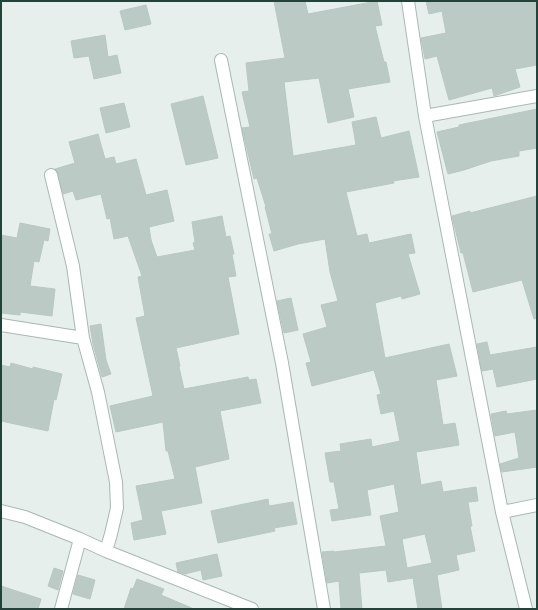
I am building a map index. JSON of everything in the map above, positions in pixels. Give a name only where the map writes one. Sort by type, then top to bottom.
[{"type":"street","points":[[408,1],[425,116],[502,512],[526,609]]},
{"type":"street","points":[[221,60],[282,363],[324,609]]},
{"type":"street","points":[[425,116],[537,96]]},
{"type":"street","points":[[52,175],[73,266],[83,338],[98,392],[116,482],[117,508],[106,551]]},
{"type":"street","points":[[1,325],[83,338]]},
{"type":"street","points":[[502,512],[537,505]]},
{"type":"street","points":[[1,511],[25,517],[252,609]]},
{"type":"street","points":[[61,609],[80,539]]},
{"type":"building","points":[[274,1],[305,1],[308,14],[377,1],[382,25],[375,26],[384,62],[386,62],[390,82],[348,89],[354,117],[328,123],[319,78],[284,82],[293,156],[356,145],[352,122],[376,117],[381,138],[409,131],[419,177],[393,181],[394,183],[346,192],[357,236],[367,234],[369,243],[411,234],[415,253],[408,254],[420,294],[402,299],[401,296],[375,303],[385,358],[449,344],[457,376],[436,380],[443,425],[455,423],[459,445],[416,452],[421,485],[441,481],[443,492],[476,487],[478,501],[468,502],[472,526],[470,526],[475,551],[456,555],[459,570],[437,575],[442,609],[418,609],[413,578],[388,582],[386,570],[359,573],[362,609],[341,609],[339,581],[327,583],[322,552],[386,546],[380,516],[399,512],[394,484],[367,490],[371,515],[332,521],[330,510],[339,509],[334,482],[330,482],[325,453],[341,451],[340,444],[371,439],[372,447],[400,441],[394,411],[381,414],[377,395],[381,394],[374,370],[312,386],[306,363],[311,362],[303,334],[327,327],[321,305],[338,301],[330,272],[325,239],[298,244],[274,251],[269,234],[272,234],[266,207],[257,178],[254,179],[242,128],[250,127],[242,92],[249,91],[246,63],[285,58]],"holes":[[[425,534],[432,563],[407,568],[402,539]]]},
{"type":"building","points":[[426,1],[537,1],[537,65],[515,69],[520,87],[494,96],[492,88],[449,100],[437,56],[425,59],[421,38],[446,33],[442,11],[429,14]]},
{"type":"building","points":[[146,5],[151,24],[125,30],[120,11]]},
{"type":"building","points":[[105,35],[108,57],[117,55],[121,73],[94,79],[89,56],[74,58],[71,41]]},
{"type":"building","points":[[203,96],[218,158],[186,165],[171,104]]},
{"type":"building","points":[[124,103],[130,127],[106,133],[100,108]]},
{"type":"building","points":[[537,109],[537,148],[519,151],[519,156],[491,161],[448,174],[437,132],[459,127],[459,125]]},
{"type":"building","points":[[98,134],[105,159],[114,157],[116,164],[136,159],[146,195],[167,190],[174,221],[149,227],[151,240],[157,257],[195,250],[193,243],[195,242],[192,222],[222,216],[226,237],[230,236],[234,254],[232,254],[236,276],[228,277],[239,334],[176,348],[179,367],[184,389],[248,377],[249,380],[256,379],[261,403],[220,411],[229,459],[195,467],[202,503],[161,511],[166,534],[134,540],[131,523],[143,520],[136,486],[175,479],[168,451],[166,451],[163,422],[116,432],[110,406],[153,396],[136,318],[145,316],[138,277],[142,276],[128,236],[114,239],[110,218],[107,219],[101,194],[76,200],[73,191],[63,194],[58,173],[55,169],[75,163],[69,142]]},
{"type":"building","points":[[537,196],[537,318],[534,319],[522,280],[473,292],[452,216],[470,211],[470,213]]},
{"type":"building","points":[[20,223],[50,229],[48,241],[44,240],[39,262],[34,261],[30,286],[55,289],[52,316],[20,312],[20,315],[1,313],[1,235],[17,238]]},
{"type":"building","points":[[291,298],[298,330],[284,333],[277,301]]},
{"type":"building","points":[[101,324],[106,360],[111,374],[102,377],[93,344],[90,326]]},
{"type":"building","points":[[487,342],[490,355],[537,347],[537,379],[497,387],[493,369],[482,371],[477,344]]},
{"type":"building","points":[[11,363],[33,369],[33,367],[62,374],[56,400],[54,399],[48,431],[1,421],[1,365],[10,367]]},
{"type":"building","points":[[537,410],[537,467],[502,472],[500,464],[519,458],[515,432],[495,436],[491,414],[506,411],[507,414]]},
{"type":"building","points":[[268,499],[269,506],[293,502],[297,524],[274,528],[275,531],[218,543],[211,511]]},
{"type":"building","points":[[217,554],[222,576],[203,580],[201,570],[185,574],[178,572],[176,563]]},
{"type":"building","points":[[54,568],[63,571],[58,590],[48,586]]},
{"type":"building","points":[[78,575],[95,580],[90,599],[73,594]]},
{"type":"building","points":[[137,579],[164,589],[161,595],[194,609],[124,609],[131,588],[133,589]]},
{"type":"building","points":[[1,586],[41,599],[38,609],[1,609]]}]
